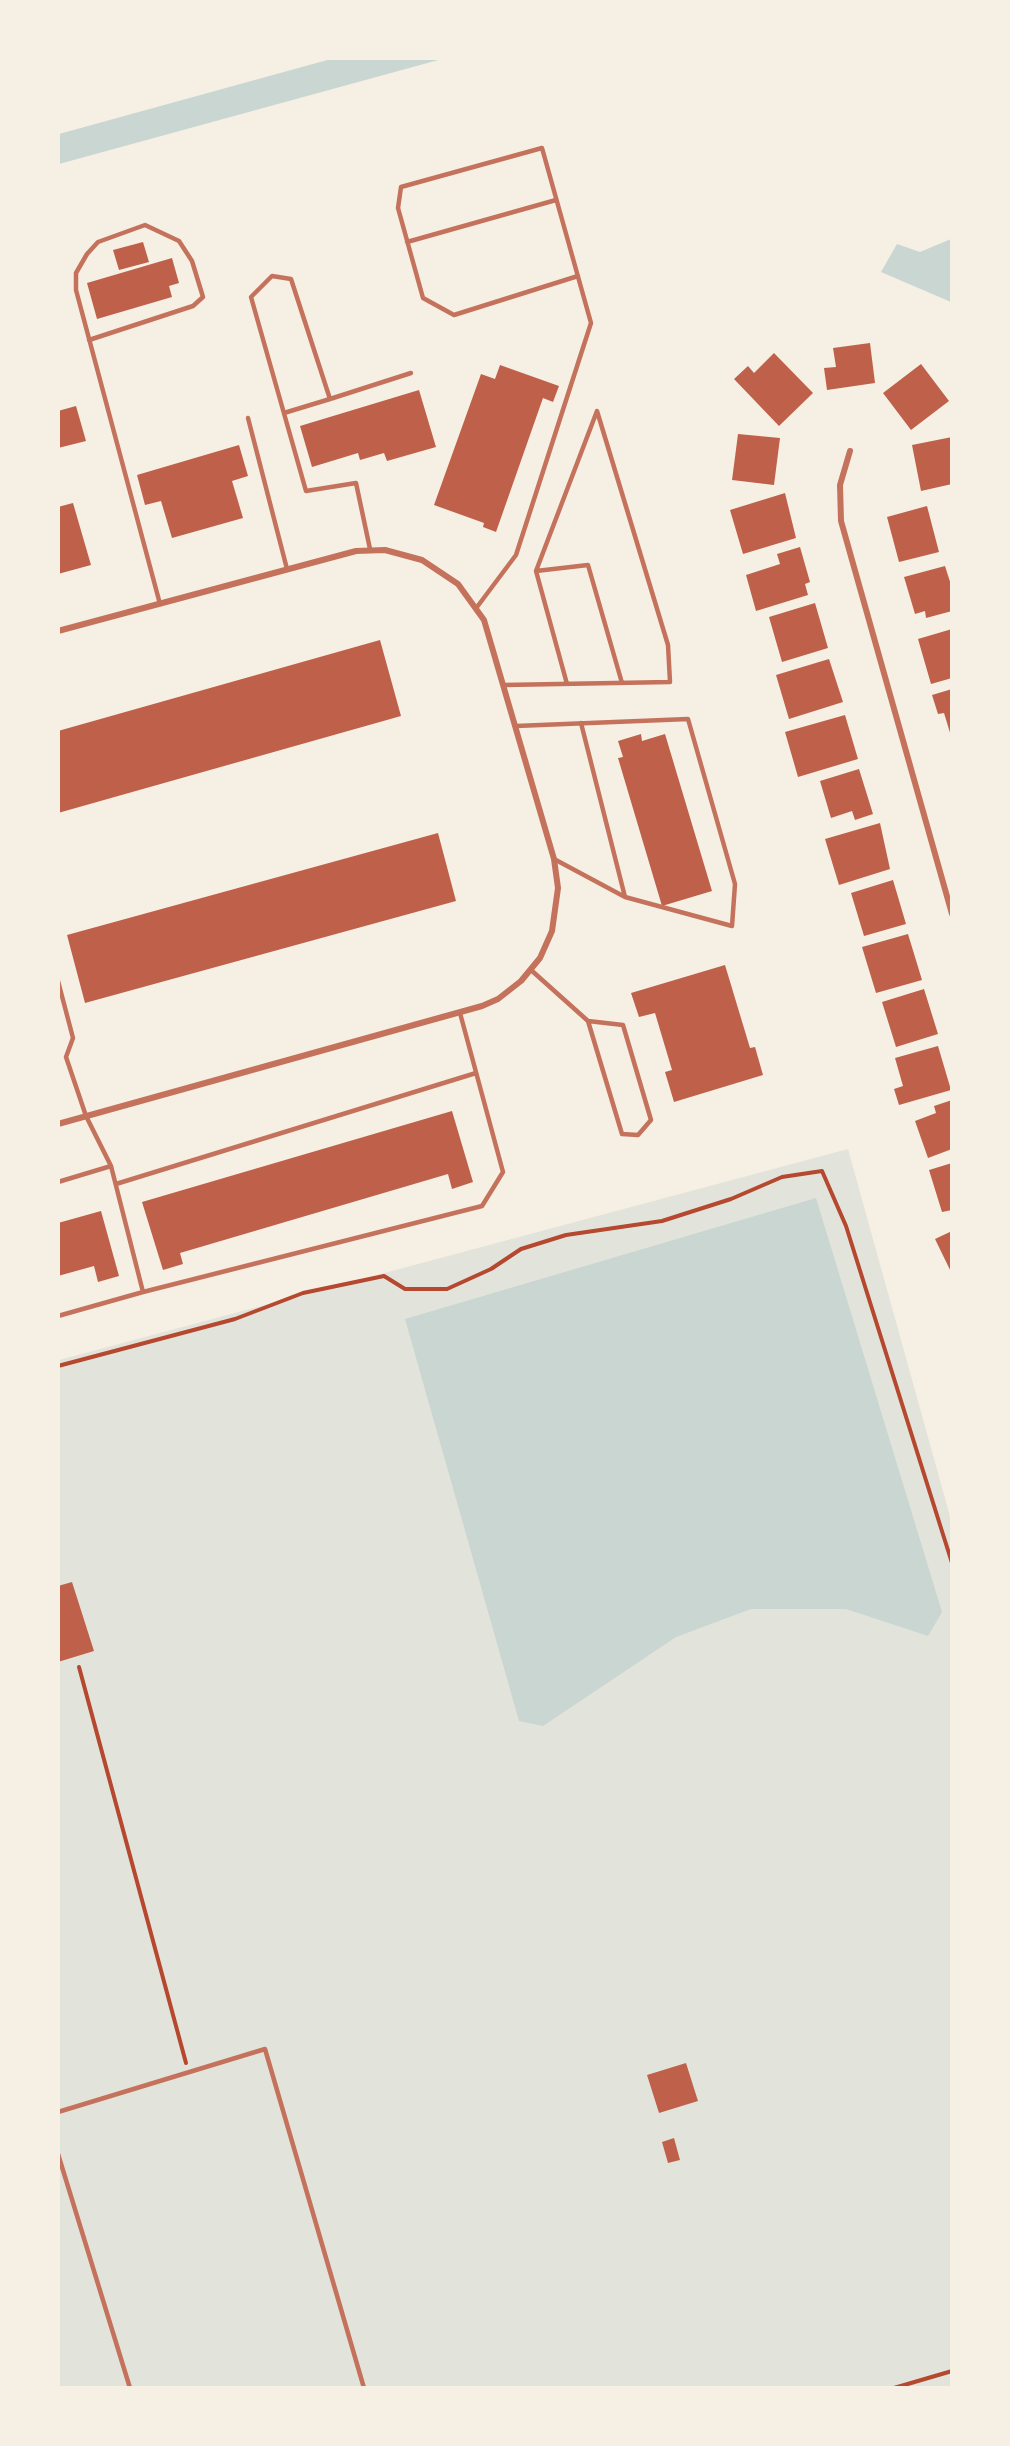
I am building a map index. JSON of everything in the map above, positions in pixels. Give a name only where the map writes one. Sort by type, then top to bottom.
[{"type":"street","points":[[850,451],[840,485],[841,521],[951,914]]},
{"type":"street","points":[[58,632],[340,554],[370,549],[399,552],[435,566],[458,584],[477,607],[489,633],[554,859],[558,888],[556,917],[547,945],[531,970],[498,999],[460,1013],[58,1124]]},
{"type":"lane","points":[[477,607],[516,555],[591,322],[542,148],[401,187],[398,208],[423,298],[454,315],[578,276]]},
{"type":"lane","points":[[407,242],[556,200]]},
{"type":"lane","points":[[89,340],[194,306],[203,297],[192,261],[179,241],[145,225],[98,242],[87,254],[76,273],[76,290],[89,340],[160,604]]},
{"type":"lane","points":[[330,399],[291,279],[272,276],[251,297],[306,491],[356,483],[370,549]]},
{"type":"lane","points":[[284,413],[411,373]]},
{"type":"lane","points":[[504,685],[567,684],[622,683],[669,682],[668,645],[597,411],[536,571],[567,684]]},
{"type":"lane","points":[[248,418],[287,569]]},
{"type":"lane","points":[[536,571],[588,565],[622,683]]},
{"type":"lane","points":[[516,726],[688,718],[735,884],[732,926],[625,897],[554,859]]},
{"type":"lane","points":[[580,723],[625,897]]},
{"type":"lane","points":[[531,970],[588,1022],[622,1134],[638,1135],[651,1120],[623,1025],[588,1022]]},
{"type":"lane","points":[[58,981],[73,1038],[66,1057],[86,1116],[111,1166],[143,1292]]},
{"type":"lane","points":[[58,1316],[143,1292],[482,1206],[503,1172],[460,1013]]},
{"type":"lane","points":[[58,1052],[66,1057]]},
{"type":"lane","points":[[116,1184],[476,1073]]},
{"type":"lane","points":[[58,1182],[111,1166]]},
{"type":"lane","points":[[58,2112],[265,2049],[364,2388]]},
{"type":"lane","points":[[58,2154],[130,2388]]},
{"type":"path","points":[[58,1366],[235,1319],[303,1293],[384,1276],[405,1288],[447,1289],[491,1269],[521,1249],[566,1235],[662,1221],[731,1199],[782,1177],[822,1171],[846,1226],[951,1563]]},
{"type":"path","points":[[79,1667],[189,2073]]},
{"type":"path","points":[[894,2388],[951,2371]]},
{"type":"shaded area","points":[[331,59],[442,59],[59,164],[59,134]]},
{"type":"shaded area","points":[[951,239],[951,302],[881,272],[897,244],[920,252]]},
{"type":"shaded area","points":[[848,1149],[951,1520],[951,2387],[59,2388],[59,1360]]},
{"type":"shaded area","points":[[816,1198],[942,1612],[928,1636],[846,1609],[751,1609],[676,1637],[543,1726],[519,1721],[405,1319]]},
{"type":"building","points":[[143,242],[149,262],[119,270],[113,250]]},
{"type":"building","points":[[172,258],[179,283],[169,286],[172,297],[97,319],[87,283]]},
{"type":"building","points":[[870,343],[875,383],[827,390],[824,368],[836,367],[833,348]]},
{"type":"building","points":[[774,353],[813,393],[779,426],[734,379],[748,366],[754,373]]},
{"type":"building","points":[[921,364],[949,401],[911,430],[883,393]]},
{"type":"building","points":[[500,365],[559,386],[553,402],[543,398],[496,532],[483,527],[484,523],[434,505],[481,374],[495,379]]},
{"type":"building","points":[[419,390],[436,447],[387,461],[384,453],[360,460],[358,453],[312,467],[300,426]]},
{"type":"building","points":[[76,406],[86,441],[58,448],[58,411]]},
{"type":"building","points":[[738,434],[780,438],[774,485],[732,480]]},
{"type":"building","points":[[952,437],[952,484],[921,491],[912,445]]},
{"type":"building","points":[[239,445],[248,476],[232,481],[243,518],[172,538],[161,501],[145,505],[137,475]]},
{"type":"building","points":[[785,493],[796,538],[743,554],[730,510]]},
{"type":"building","points":[[73,503],[91,565],[58,574],[58,507]]},
{"type":"building","points":[[927,506],[939,552],[899,562],[887,517]]},
{"type":"building","points":[[800,547],[810,582],[805,584],[808,595],[756,611],[746,575],[780,564],[777,554]]},
{"type":"building","points":[[945,566],[952,588],[952,611],[926,618],[925,611],[915,614],[904,577]]},
{"type":"building","points":[[815,603],[828,648],[782,662],[769,617]]},
{"type":"building","points":[[952,629],[952,678],[931,684],[918,639]]},
{"type":"building","points":[[380,640],[401,716],[58,813],[58,731]]},
{"type":"building","points":[[829,659],[843,702],[789,719],[776,675]]},
{"type":"building","points":[[952,689],[951,736],[944,713],[938,714],[932,695]]},
{"type":"building","points":[[845,715],[858,759],[798,777],[785,732]]},
{"type":"building","points":[[641,734],[642,741],[665,734],[712,891],[662,906],[618,758],[623,757],[618,741]]},
{"type":"building","points":[[859,769],[873,814],[855,820],[852,811],[831,818],[820,781]]},
{"type":"building","points":[[880,823],[890,869],[839,885],[825,839]]},
{"type":"building","points":[[438,833],[456,901],[85,1003],[67,935]]},
{"type":"building","points":[[893,880],[906,924],[864,936],[851,893]]},
{"type":"building","points":[[908,934],[922,980],[876,993],[862,947]]},
{"type":"building","points":[[725,965],[750,1048],[755,1047],[763,1075],[674,1102],[665,1072],[672,1070],[655,1013],[639,1017],[631,993]]},
{"type":"building","points":[[924,989],[938,1034],[896,1047],[882,1002]]},
{"type":"building","points":[[938,1046],[951,1090],[899,1105],[894,1089],[903,1086],[895,1058]]},
{"type":"building","points":[[952,1100],[952,1149],[928,1158],[915,1121],[936,1113],[934,1106]]},
{"type":"building","points":[[452,1111],[473,1182],[452,1189],[448,1174],[180,1253],[183,1264],[163,1270],[142,1202]]},
{"type":"building","points":[[952,1163],[952,1210],[942,1212],[929,1170]]},
{"type":"building","points":[[101,1211],[119,1276],[98,1282],[94,1266],[58,1276],[58,1223]]},
{"type":"building","points":[[952,1231],[952,1274],[935,1239]]},
{"type":"building","points":[[72,1582],[94,1651],[58,1662],[58,1586]]},
{"type":"building","points":[[686,2063],[698,2101],[659,2113],[647,2075]]},
{"type":"building","points":[[674,2138],[680,2160],[668,2163],[662,2142]]}]
